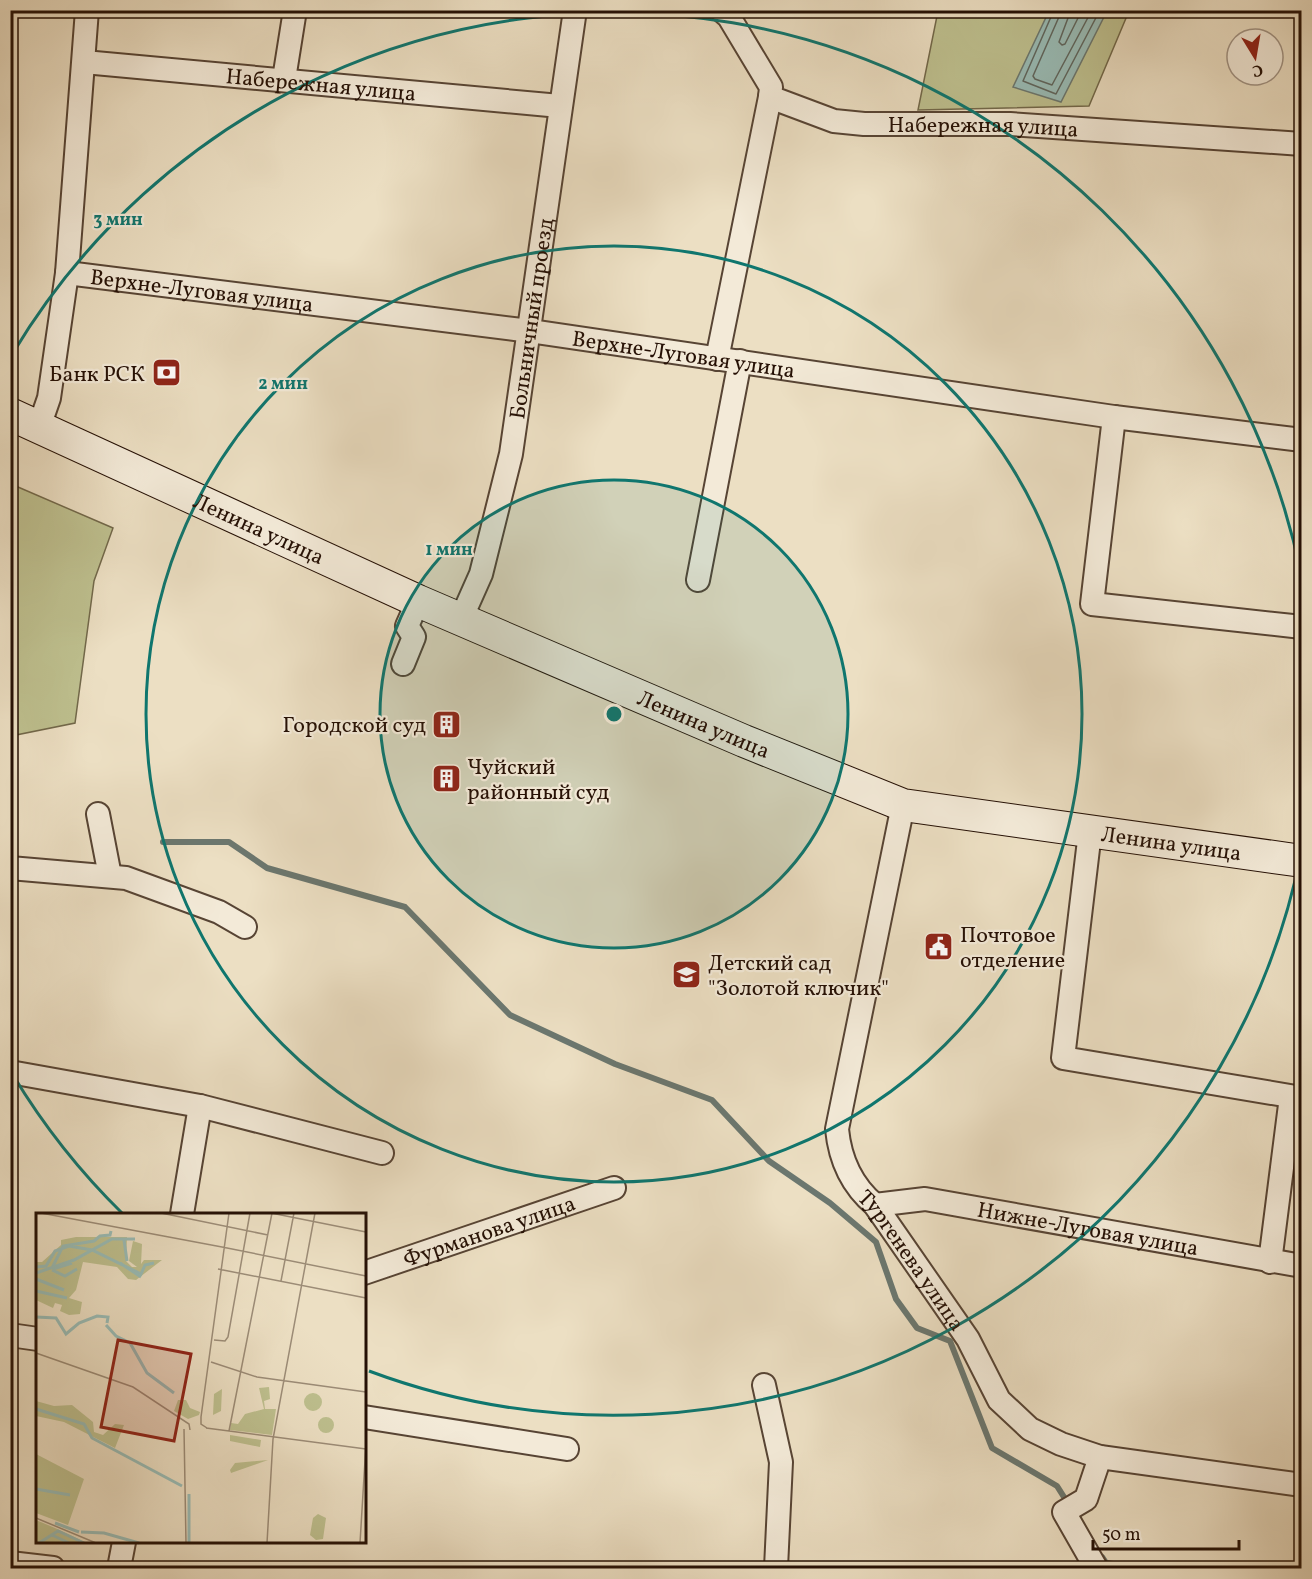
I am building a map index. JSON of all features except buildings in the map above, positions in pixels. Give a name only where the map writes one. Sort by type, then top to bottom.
[{"type":"main road","name":"Ленина улица","points":[[10,414],[418,601],[744,741],[903,805],[1302,861]]},
{"type":"street","points":[[39,427],[49,398],[67,273],[87,10]]},
{"type":"street","points":[[284,79],[295,10]]},
{"type":"street","name":"Больничный проезд","points":[[460,619],[481,574],[511,454],[575,10]]},
{"type":"street","points":[[717,359],[771,87],[729,17],[721,10]]},
{"type":"street","name":"Набережная улица","points":[[84,62],[560,106]]},
{"type":"street","name":"Набережная улица","points":[[770,97],[834,121],[864,124],[1011,124],[1302,144]]},
{"type":"street","name":"Верхне-Луговая улица","points":[[67,273],[530,331],[1114,417],[1302,440]]},
{"type":"street","points":[[698,580],[740,362]]},
{"type":"street","points":[[1114,417],[1092,604],[1302,627]]},
{"type":"street","points":[[403,664],[414,637],[407,626],[418,601]]},
{"type":"street","name":"Тургенева улица","points":[[903,805],[837,1129],[839,1152],[850,1176],[861,1193],[875,1205],[968,1339],[999,1400],[1030,1429],[1061,1444],[1100,1457],[1302,1485]]},
{"type":"street","points":[[98,814],[110,876]]},
{"type":"street","points":[[1090,832],[1063,1058],[1296,1098],[1270,1262]]},
{"type":"street","points":[[10,868],[126,878],[219,912],[245,927]]},
{"type":"street","points":[[10,1072],[200,1106],[382,1153]]},
{"type":"street","points":[[182,1213],[200,1106]]},
{"type":"street","name":"Фурманова улица","points":[[366,1272],[614,1188]]},
{"type":"street","name":"Нижне-Луговая улица","points":[[875,1205],[924,1198],[1302,1266]]},
{"type":"street","points":[[10,1335],[36,1339]]},
{"type":"street","points":[[764,1385],[781,1462],[776,1569]]},
{"type":"street","points":[[366,1417],[567,1449]]},
{"type":"street","points":[[1096,1569],[1064,1512],[1086,1499],[1100,1457]]},
{"type":"street","points":[[119,1569],[124,1543]]},
{"type":"street","points":[[10,1563],[53,1569]]},
{"type":"green space","points":[[938,11],[1129,11],[1089,106],[918,110]]},
{"type":"green space","points":[[11,484],[113,528],[94,581],[75,723],[11,736]]},
{"type":"water","points":[[1049,11],[1107,11],[1061,102],[1013,87]]},
{"type":"waterway","points":[[163,842],[229,842],[267,868],[405,907],[510,1015],[615,1064],[712,1100],[769,1161],[830,1203],[876,1242],[896,1299],[917,1328],[950,1341],[992,1448],[1057,1486],[1069,1505]]},
{"type":"waterway","points":[[1102,1557],[1106,1563],[1140,1568]]},
{"type":"place","name":"Банк РСК","points":[[166,373]]},
{"type":"place","name":"Городской суд","points":[[447,724]]},
{"type":"place","name":"Чуйский районный суд","points":[[446,779]]},
{"type":"place","name":"Почтовое отделение","points":[[939,947]]},
{"type":"place","name":"Детский сад \"Золотой ключик\"","points":[[687,975]]}]
